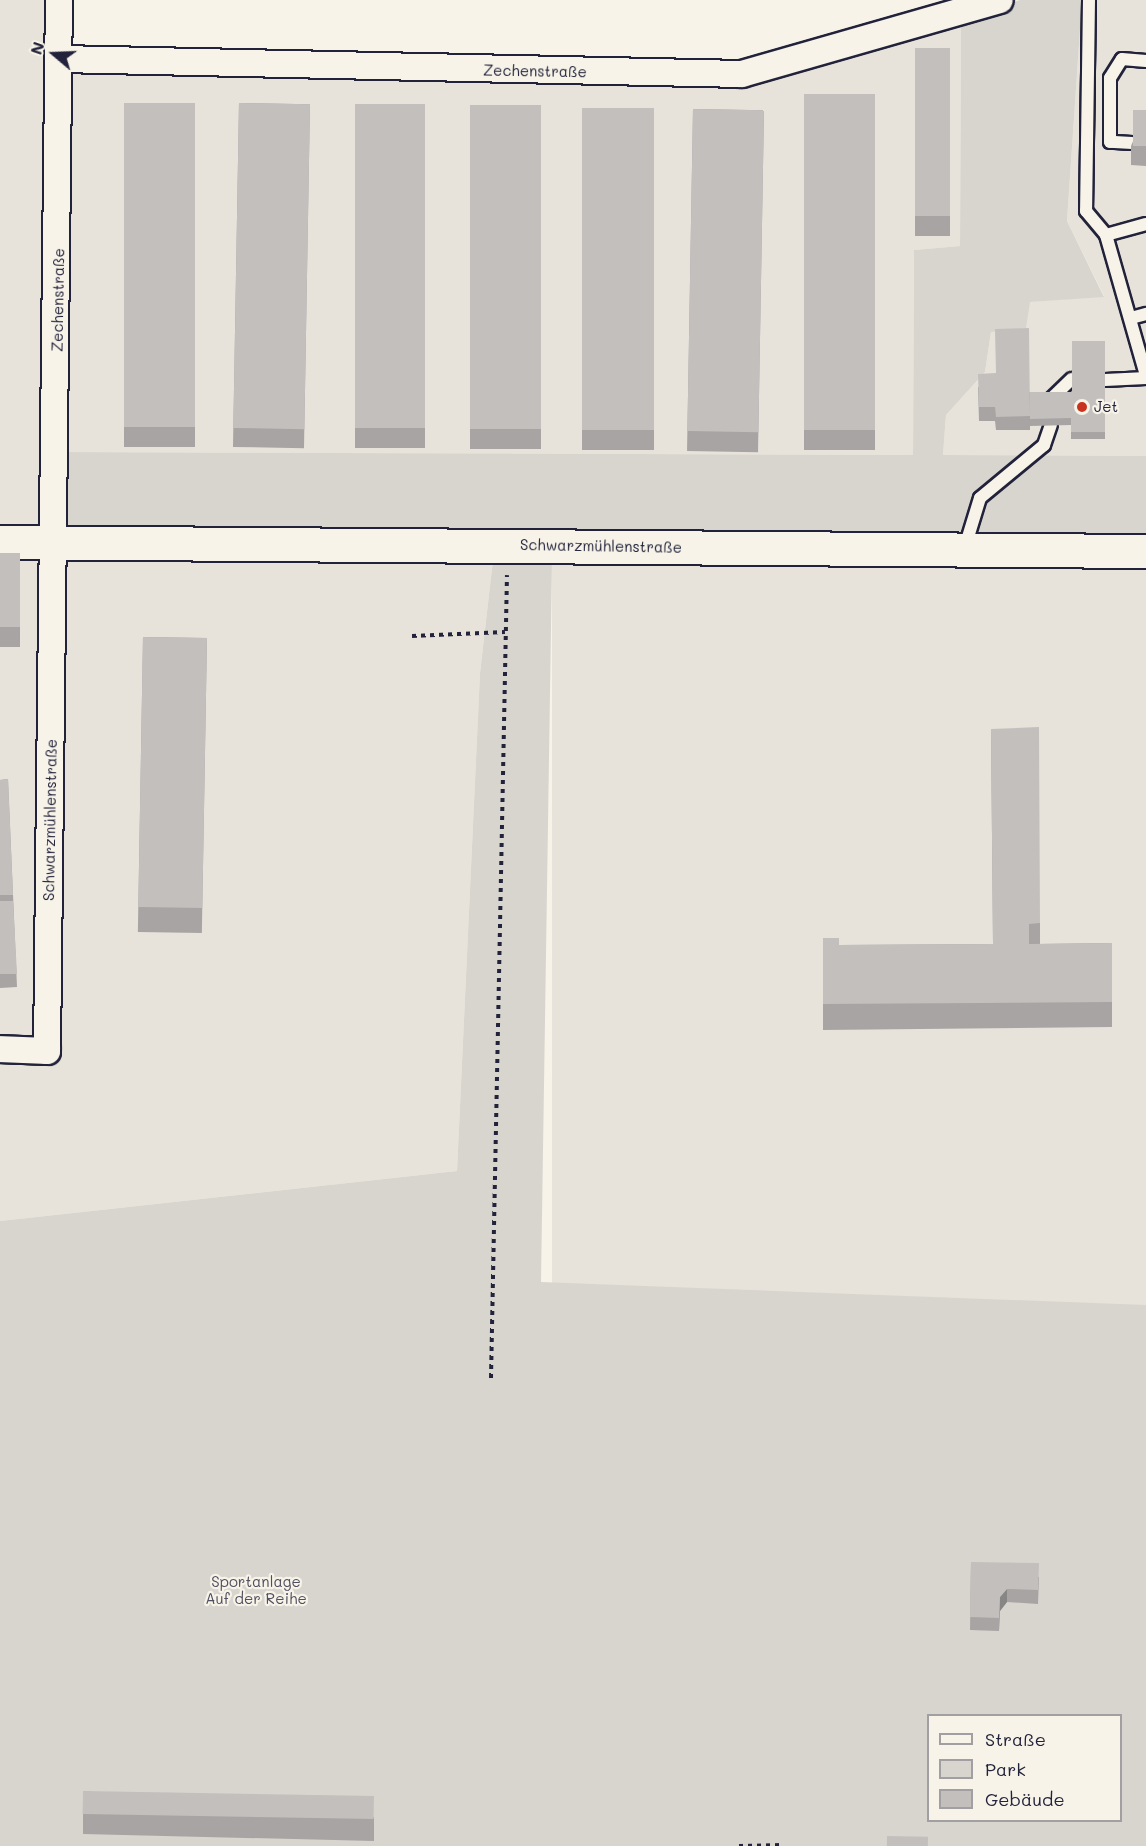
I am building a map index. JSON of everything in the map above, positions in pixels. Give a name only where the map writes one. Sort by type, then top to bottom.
[{"type":"street","name":"Zechenstraße","points":[[55,541],[59,0]]},
{"type":"street","name":"Zechenstraße","points":[[60,59],[742,74],[1000,0]]},
{"type":"street","name":"Schwarzmühlenstraße","points":[[0,1049],[47,1051],[55,541]]},
{"type":"street","name":"Schwarzmühlenstraße","points":[[0,542],[965,547],[1146,551]]},
{"type":"lane","points":[[1089,0],[1086,211],[1106,235],[1146,376],[1105,380]]},
{"type":"lane","points":[[1132,143],[1110,142],[1110,78],[1122,59],[1146,61]]},
{"type":"lane","points":[[1106,235],[1146,224]]},
{"type":"lane","points":[[1131,318],[1146,314]]},
{"type":"lane","points":[[1051,399],[1072,379]]},
{"type":"lane","points":[[965,547],[980,498],[1044,445],[1051,425]]},
{"type":"path","points":[[491,1378],[507,545]]},
{"type":"path","points":[[412,636],[505,632]]},
{"type":"path","points":[[739,1846],[782,1845]]},
{"type":"shaded area","points":[[0,0],[54,0],[48,526],[493,560],[480,673],[457,1171],[0,1221]]},
{"type":"shaded area","points":[[1082,0],[1146,0],[1146,456],[943,455],[946,415],[985,372],[991,332],[1030,302],[1104,296],[1067,221]]},
{"type":"shaded area","points":[[961,19],[960,246],[914,250],[913,455],[63,452],[66,66],[744,78]]},
{"type":"shaded area","points":[[552,555],[1146,555],[1146,1305],[552,1305]]},
{"type":"green space","points":[[1020,0],[1082,0],[1067,221],[1104,297],[1030,302],[1026,328],[991,332],[985,372],[946,415],[943,455],[1146,456],[1146,544],[62,536],[63,452],[913,455],[914,250],[960,246],[961,19]]},
{"type":"green space","name":"Sportanlage Auf der Reihe","points":[[493,560],[552,562],[541,1282],[1146,1305],[1146,1846],[0,1846],[0,1221],[457,1171],[480,673]]},
{"type":"building","points":[[915,48],[950,48],[950,216],[915,216]]},
{"type":"building","points":[[804,94],[875,94],[875,430],[804,430]]},
{"type":"building","points":[[124,103],[195,103],[195,427],[124,427]]},
{"type":"building","points":[[239,103],[310,104],[304,429],[233,428]]},
{"type":"building","points":[[355,104],[425,104],[425,428],[355,428]]},
{"type":"building","points":[[470,105],[541,105],[541,429],[470,429]]},
{"type":"building","points":[[582,108],[654,108],[654,430],[582,430]]},
{"type":"building","points":[[693,109],[764,110],[758,432],[687,431]]},
{"type":"building","points":[[1133,110],[1146,110],[1146,146],[1133,146]]},
{"type":"building","points":[[1029,328],[1030,416],[996,417],[995,407],[979,407],[978,374],[996,373],[995,329]]},
{"type":"building","points":[[1072,341],[1105,341],[1105,432],[1071,432],[1071,418],[1030,419],[1030,392],[1072,392]]},
{"type":"building","points":[[0,553],[20,553],[20,627],[0,627]]},
{"type":"building","points":[[143,637],[207,638],[202,908],[138,907]]},
{"type":"building","points":[[1039,727],[1040,923],[1029,924],[1029,944],[1112,943],[1112,1002],[823,1004],[823,938],[839,938],[839,945],[993,944],[991,729]]},
{"type":"building","points":[[8,779],[13,895],[0,895],[0,780]]},
{"type":"building","points":[[0,901],[13,901],[17,974],[0,974]]},
{"type":"building","points":[[971,1562],[1039,1563],[1038,1590],[1007,1589],[1000,1597],[999,1618],[970,1617]]},
{"type":"building","points":[[83,1791],[374,1796],[374,1819],[83,1814]]},
{"type":"building","points":[[887,1836],[928,1837],[928,1846],[887,1846]]},
{"type":"place","name":"Jet","points":[[1082,407]]}]
